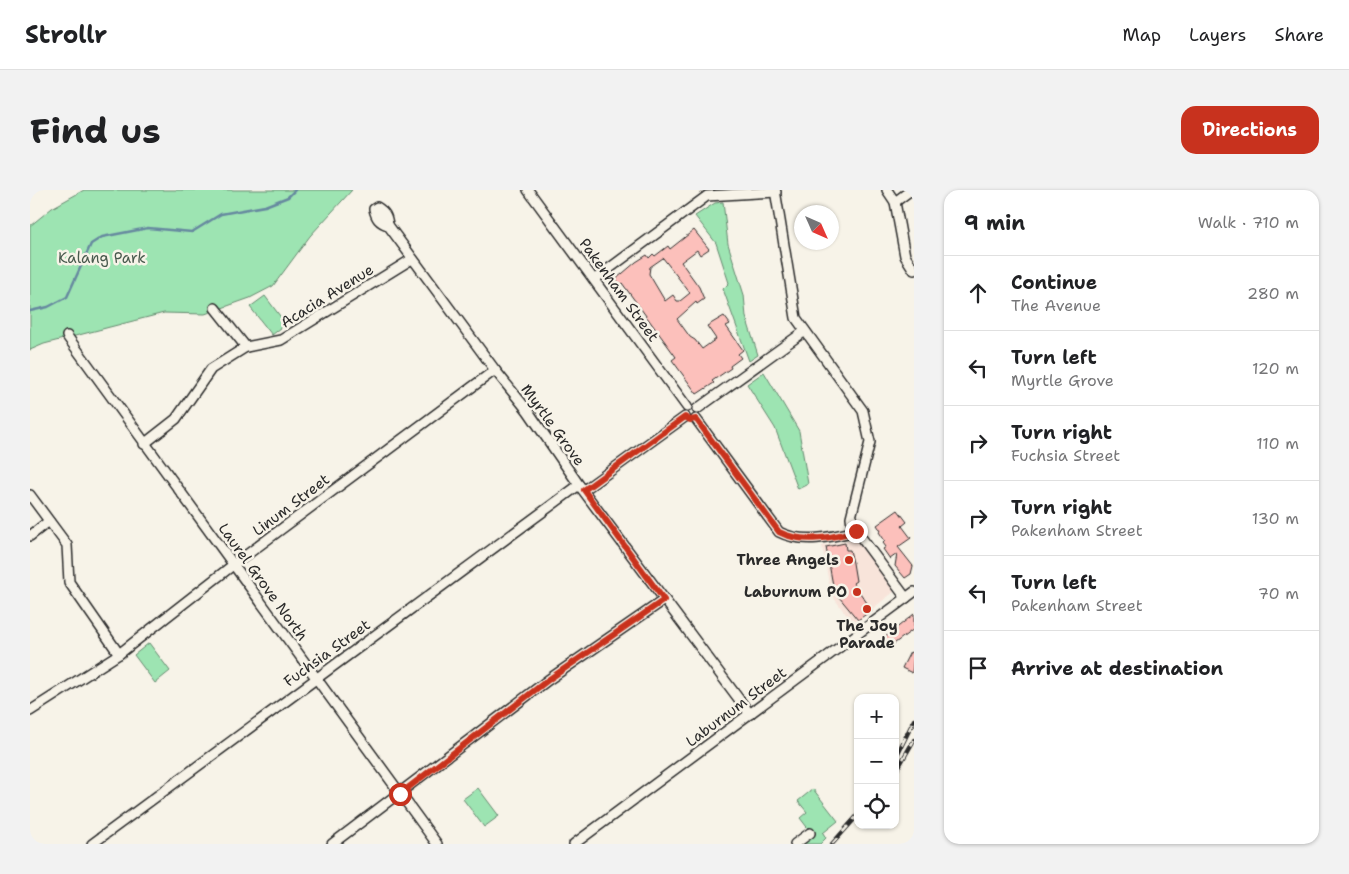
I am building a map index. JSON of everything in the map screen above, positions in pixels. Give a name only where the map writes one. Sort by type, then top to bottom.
[{"type":"street","name":"Pakenham Street","points":[[528,190],[595,278],[687,407]]},
{"type":"street","points":[[887,190],[895,202],[905,256],[914,270]]},
{"type":"street","points":[[895,202],[911,190]]},
{"type":"street","points":[[595,278],[707,196],[776,191],[796,318],[863,411],[867,425],[870,442],[851,517],[856,531],[906,598]]},
{"type":"street","name":"Myrtle Grove","points":[[388,225],[750,714]]},
{"type":"street","name":"Acacia Avenue","points":[[144,444],[176,419],[211,369],[246,347],[281,340],[412,259]]},
{"type":"street","points":[[215,308],[246,347]]},
{"type":"street","points":[[697,409],[805,331]]},
{"type":"street","name":"Laurel Grove North","points":[[67,336],[437,844]]},
{"type":"street","name":"Linum Street","points":[[30,711],[119,654],[494,370]]},
{"type":"street","points":[[696,419],[690,420],[685,417],[684,410],[687,407],[694,406],[697,409]]},
{"type":"street","points":[[696,419],[698,415],[697,409]]},
{"type":"street","name":"Fuchsia Street","points":[[92,844],[316,678],[581,487],[685,417]]},
{"type":"street","points":[[696,419],[779,532],[791,536],[822,538],[856,531]]},
{"type":"street","points":[[30,495],[67,545],[69,582],[119,654]]},
{"type":"street","points":[[30,536],[49,521]]},
{"type":"street","name":"Laburnum Street","points":[[574,844],[914,592]]},
{"type":"street","points":[[332,844],[548,680],[664,600]]},
{"type":"street","points":[[795,844],[810,832]]},
{"type":"shaded area","points":[[856,539],[895,591],[853,624],[831,594],[822,546]]},
{"type":"green space","name":"Kalang Park","points":[[84,190],[352,190],[310,236],[273,286],[250,298],[205,314],[164,313],[44,344],[30,350],[30,226],[52,208]]},
{"type":"green space","points":[[723,202],[728,244],[744,295],[746,317],[758,355],[749,361],[723,289],[729,283],[716,243],[695,216],[715,203]]},
{"type":"green space","points":[[265,296],[286,324],[272,335],[250,307]]},
{"type":"green space","points":[[764,372],[799,431],[808,484],[798,489],[775,428],[747,384]]},
{"type":"green space","points":[[149,643],[170,671],[155,683],[134,655]]},
{"type":"green space","points":[[478,788],[499,816],[484,827],[463,799]]},
{"type":"green space","points":[[813,789],[838,821],[823,833],[826,838],[820,844],[802,844],[813,835],[800,818],[807,812],[798,801]]},
{"type":"building","points":[[694,230],[709,249],[700,255],[697,250],[681,262],[699,287],[704,299],[697,304],[696,302],[677,319],[690,337],[702,349],[716,339],[707,326],[724,316],[730,324],[726,326],[743,350],[738,354],[741,358],[730,366],[731,368],[712,381],[714,383],[697,394],[672,360],[676,357],[622,283],[620,285],[616,279],[647,255],[649,258],[653,254],[655,256],[668,246],[670,249]],"holes":[[[663,258],[690,293],[680,301],[677,301],[673,295],[665,301],[649,274],[650,267]]]},
{"type":"building","points":[[898,510],[907,522],[902,526],[911,538],[898,547],[913,566],[911,574],[905,578],[895,566],[897,554],[890,559],[883,549],[886,547],[883,543],[885,541],[877,525]]},
{"type":"building","points":[[845,543],[846,550],[850,550],[853,563],[856,581],[853,583],[872,610],[858,620],[834,591],[826,547]]},
{"type":"building","points":[[914,614],[914,629],[891,646],[884,638]]},
{"type":"building","points":[[910,652],[914,654],[912,673],[902,668]]},
{"type":"waterway","points":[[30,311],[48,307],[67,297],[91,244],[102,237],[148,228],[192,232],[221,214],[265,206],[288,197],[295,190]]},
{"type":"railway","points":[[899,751],[914,720]]},
{"type":"railway","points":[[899,766],[914,740]]},
{"type":"railway","points":[[832,844],[854,819]]},
{"type":"place","name":"Three Angels","points":[[849,560]]},
{"type":"place","name":"Laburnum PO","points":[[857,592]]},
{"type":"place","name":"The Joy Parade","points":[[867,609]]},
{"type":"route","points":[[400,794],[548,680],[664,600],[584,490],[685,417],[688,420],[696,419],[779,532],[799,537],[831,538],[856,531]]}]
